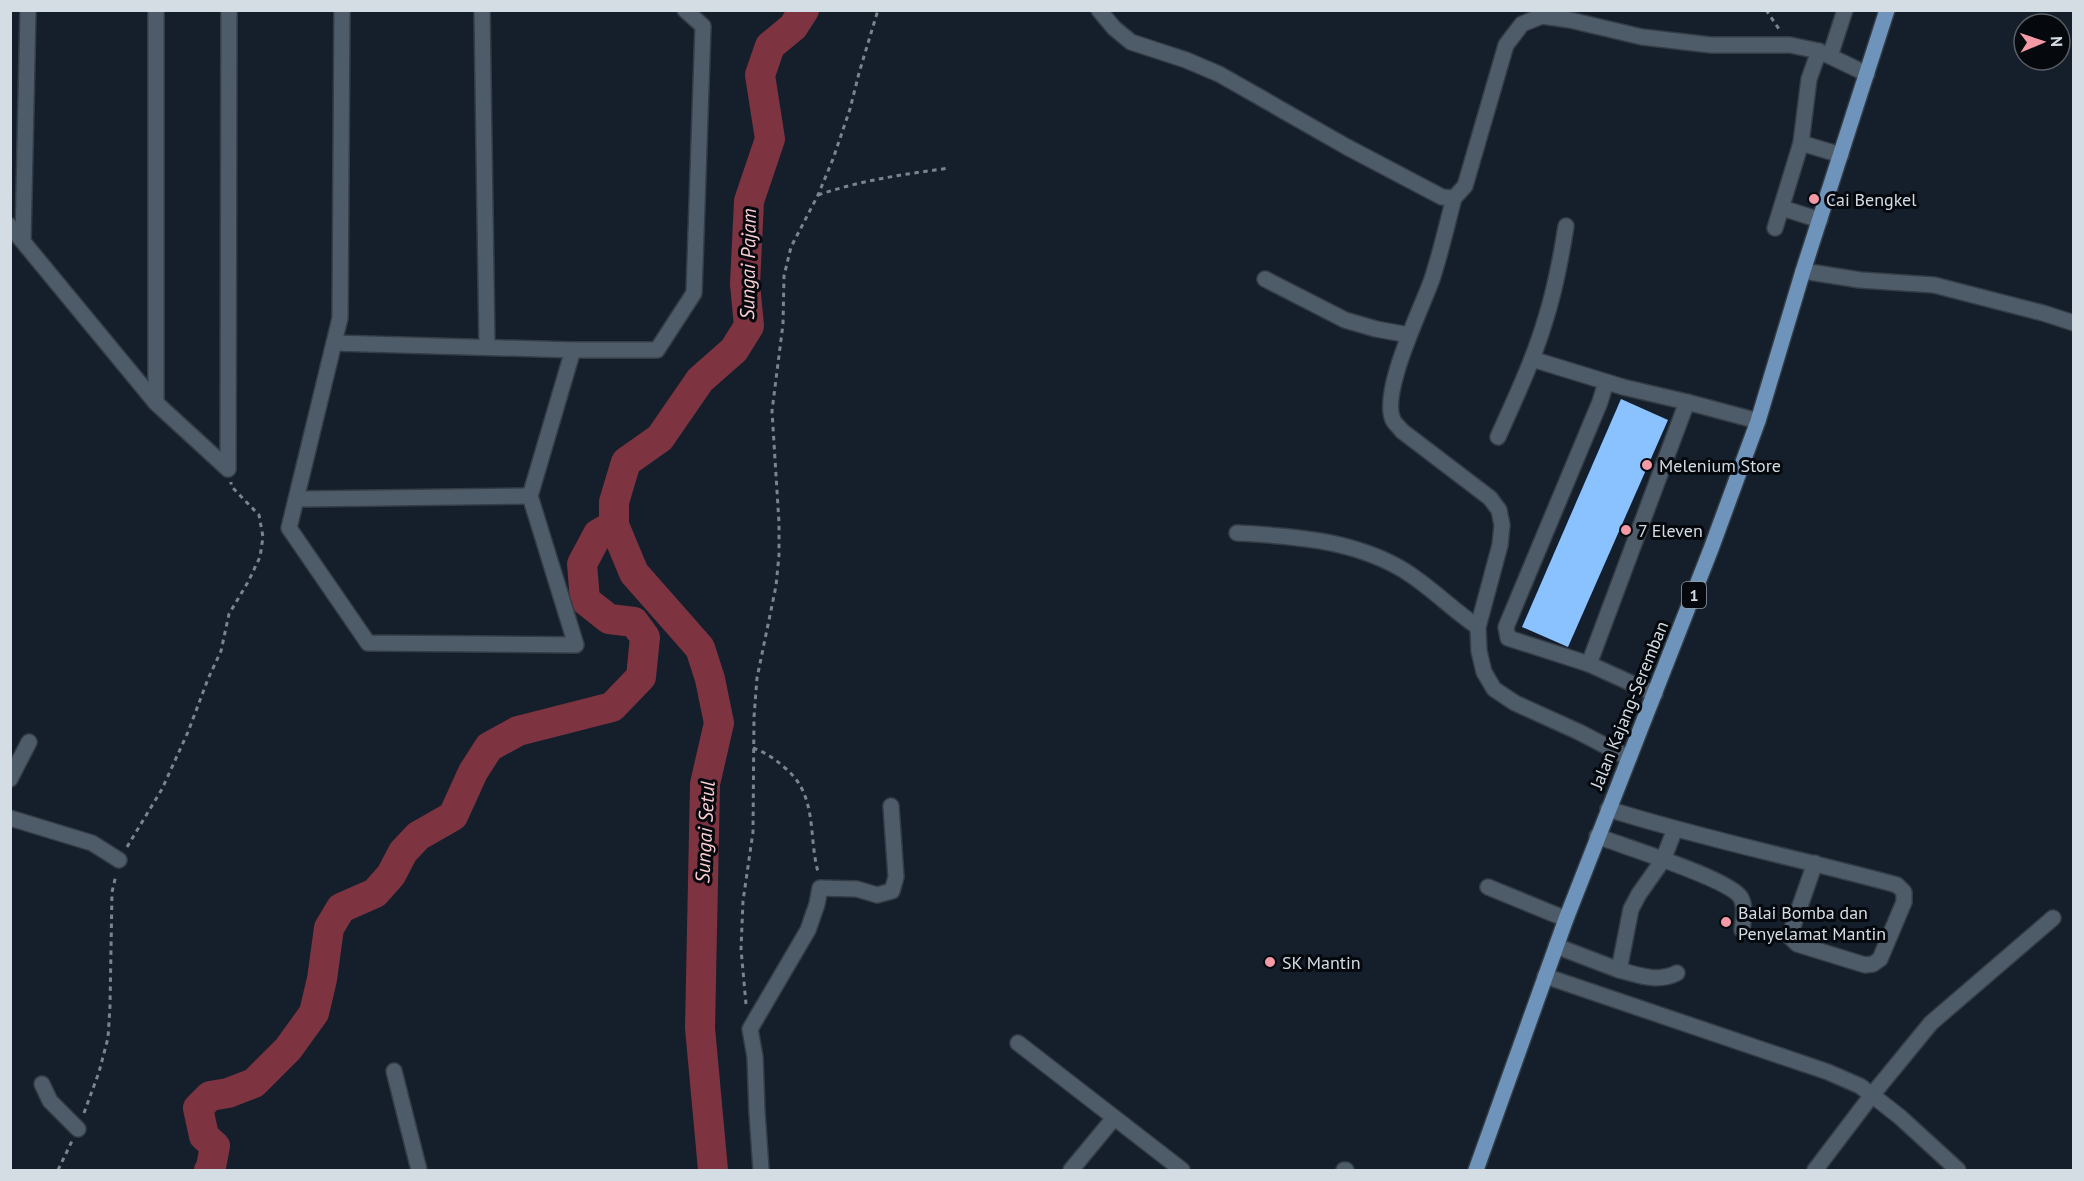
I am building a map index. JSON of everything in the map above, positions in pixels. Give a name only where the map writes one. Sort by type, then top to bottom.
[{"type":"main road","name":"Jalan Kajang-Seremban","points":[[1476,1170],[1566,919],[1711,549],[1758,421],[1803,271],[1887,10]]},
{"type":"street","points":[[23,241],[28,10]]},
{"type":"street","points":[[156,10],[156,402]]},
{"type":"street","points":[[228,469],[229,10]]},
{"type":"street","points":[[342,10],[340,318],[289,528],[368,643],[576,645],[530,495],[573,350]]},
{"type":"street","points":[[482,10],[487,347]]},
{"type":"street","points":[[334,343],[657,351],[694,293],[703,26],[685,10]]},
{"type":"street","points":[[1099,10],[1114,28],[1131,42],[1186,60],[1219,74],[1347,147],[1442,197],[1454,198]]},
{"type":"street","points":[[1775,228],[1801,143],[1809,79],[1825,53],[1845,10]]},
{"type":"street","points":[[1629,758],[1515,703],[1494,689],[1484,672],[1479,651],[1478,627],[1500,545],[1502,525],[1499,510],[1490,498],[1402,431],[1393,420],[1391,405],[1408,335],[1432,278],[1454,198],[1465,186],[1506,45],[1522,24],[1542,16],[1665,40],[1720,46],[1790,45],[1825,53],[1867,74]]},
{"type":"street","points":[[1801,143],[1841,155]]},
{"type":"street","points":[[1782,208],[1820,220]]},
{"type":"street","points":[[10,226],[156,402],[228,469]]},
{"type":"street","points":[[1498,438],[1532,359],[1545,322],[1559,271],[1566,226]]},
{"type":"street","points":[[1803,271],[1860,280],[1934,285],[2073,323]]},
{"type":"street","points":[[1265,279],[1345,320],[1408,335]]},
{"type":"street","points":[[1532,359],[1606,382],[1758,421]]},
{"type":"street","points":[[1606,382],[1506,627],[1508,638],[1588,664],[1655,694]]},
{"type":"street","points":[[1588,664],[1687,402]]},
{"type":"street","points":[[303,499],[530,495]]},
{"type":"street","points":[[1238,532],[1296,536],[1333,543],[1368,554],[1399,568],[1478,627]]},
{"type":"street","points":[[10,779],[29,742]]},
{"type":"street","points":[[761,1170],[755,1057],[750,1029],[808,930],[818,904],[820,888],[857,889],[877,895],[892,891],[896,877],[891,806]]},
{"type":"street","points":[[1608,809],[1675,829],[1815,863],[1897,885],[1904,892],[1904,903],[1880,958],[1873,964],[1865,965],[1797,944],[1791,938],[1815,863]]},
{"type":"street","points":[[10,818],[92,843],[119,860]]},
{"type":"street","points":[[1619,969],[1631,909],[1663,860],[1675,829]]},
{"type":"street","points":[[1597,837],[1698,873],[1732,889],[1741,898],[1744,911],[1742,930]]},
{"type":"street","points":[[1488,886],[1566,919]]},
{"type":"street","points":[[1815,1170],[1931,1023],[2053,918]]},
{"type":"street","points":[[1556,946],[1619,969],[1652,978],[1667,978],[1677,973]]},
{"type":"street","points":[[1545,976],[1828,1072],[1860,1086],[1958,1170]]},
{"type":"street","points":[[1018,1043],[1182,1170]]},
{"type":"street","points":[[394,1071],[419,1170]]},
{"type":"street","points":[[42,1084],[50,1101],[78,1129]]},
{"type":"street","points":[[1071,1170],[1114,1118]]},
{"type":"path","points":[[750,1029],[744,996],[741,949],[743,901],[753,832],[753,748],[757,678],[776,586],[779,555],[772,411],[783,324],[784,276],[791,247],[818,195],[850,108],[878,10]]},
{"type":"path","points":[[818,195],[844,186],[884,177],[950,168]]},
{"type":"path","points":[[58,1170],[78,1129],[99,1072],[108,1038],[112,892],[119,860],[162,789],[221,651],[229,614],[260,557],[263,537],[262,523],[259,515],[231,486],[228,469]]},
{"type":"path","points":[[753,748],[777,761],[796,777],[807,800],[813,855],[820,888]]},
{"type":"building","points":[[1621,399],[1668,420],[1568,647],[1522,627]]},
{"type":"waterway","name":"Sungai Setul","points":[[713,1170],[700,1028],[705,784],[719,723],[710,679],[700,648],[634,573],[614,525],[614,502],[626,462],[660,438],[700,380],[734,350],[749,326],[745,284],[749,201],[770,139],[760,75],[770,46],[793,27],[804,10]]},
{"type":"waterway","name":"Sungai Pajam","points":[[209,1170],[215,1146],[204,1136],[198,1108],[210,1096],[228,1093],[254,1083],[288,1049],[314,1013],[322,979],[329,928],[341,908],[375,893],[391,875],[403,852],[418,836],[453,816],[473,772],[489,747],[518,731],[612,707],[641,677],[645,637],[634,622],[609,619],[585,600],[582,564],[598,534],[614,525]]},
{"type":"place","name":"Cai Bengkel","points":[[1814,199]]},
{"type":"place","name":"Melenium Store","points":[[1647,465]]},
{"type":"place","name":"7 Eleven","points":[[1626,530]]},
{"type":"place","name":"Balai Bomba dan Penyelamat Mantin","points":[[1726,922]]},
{"type":"place","name":"SK Mantin","points":[[1270,962]]}]
